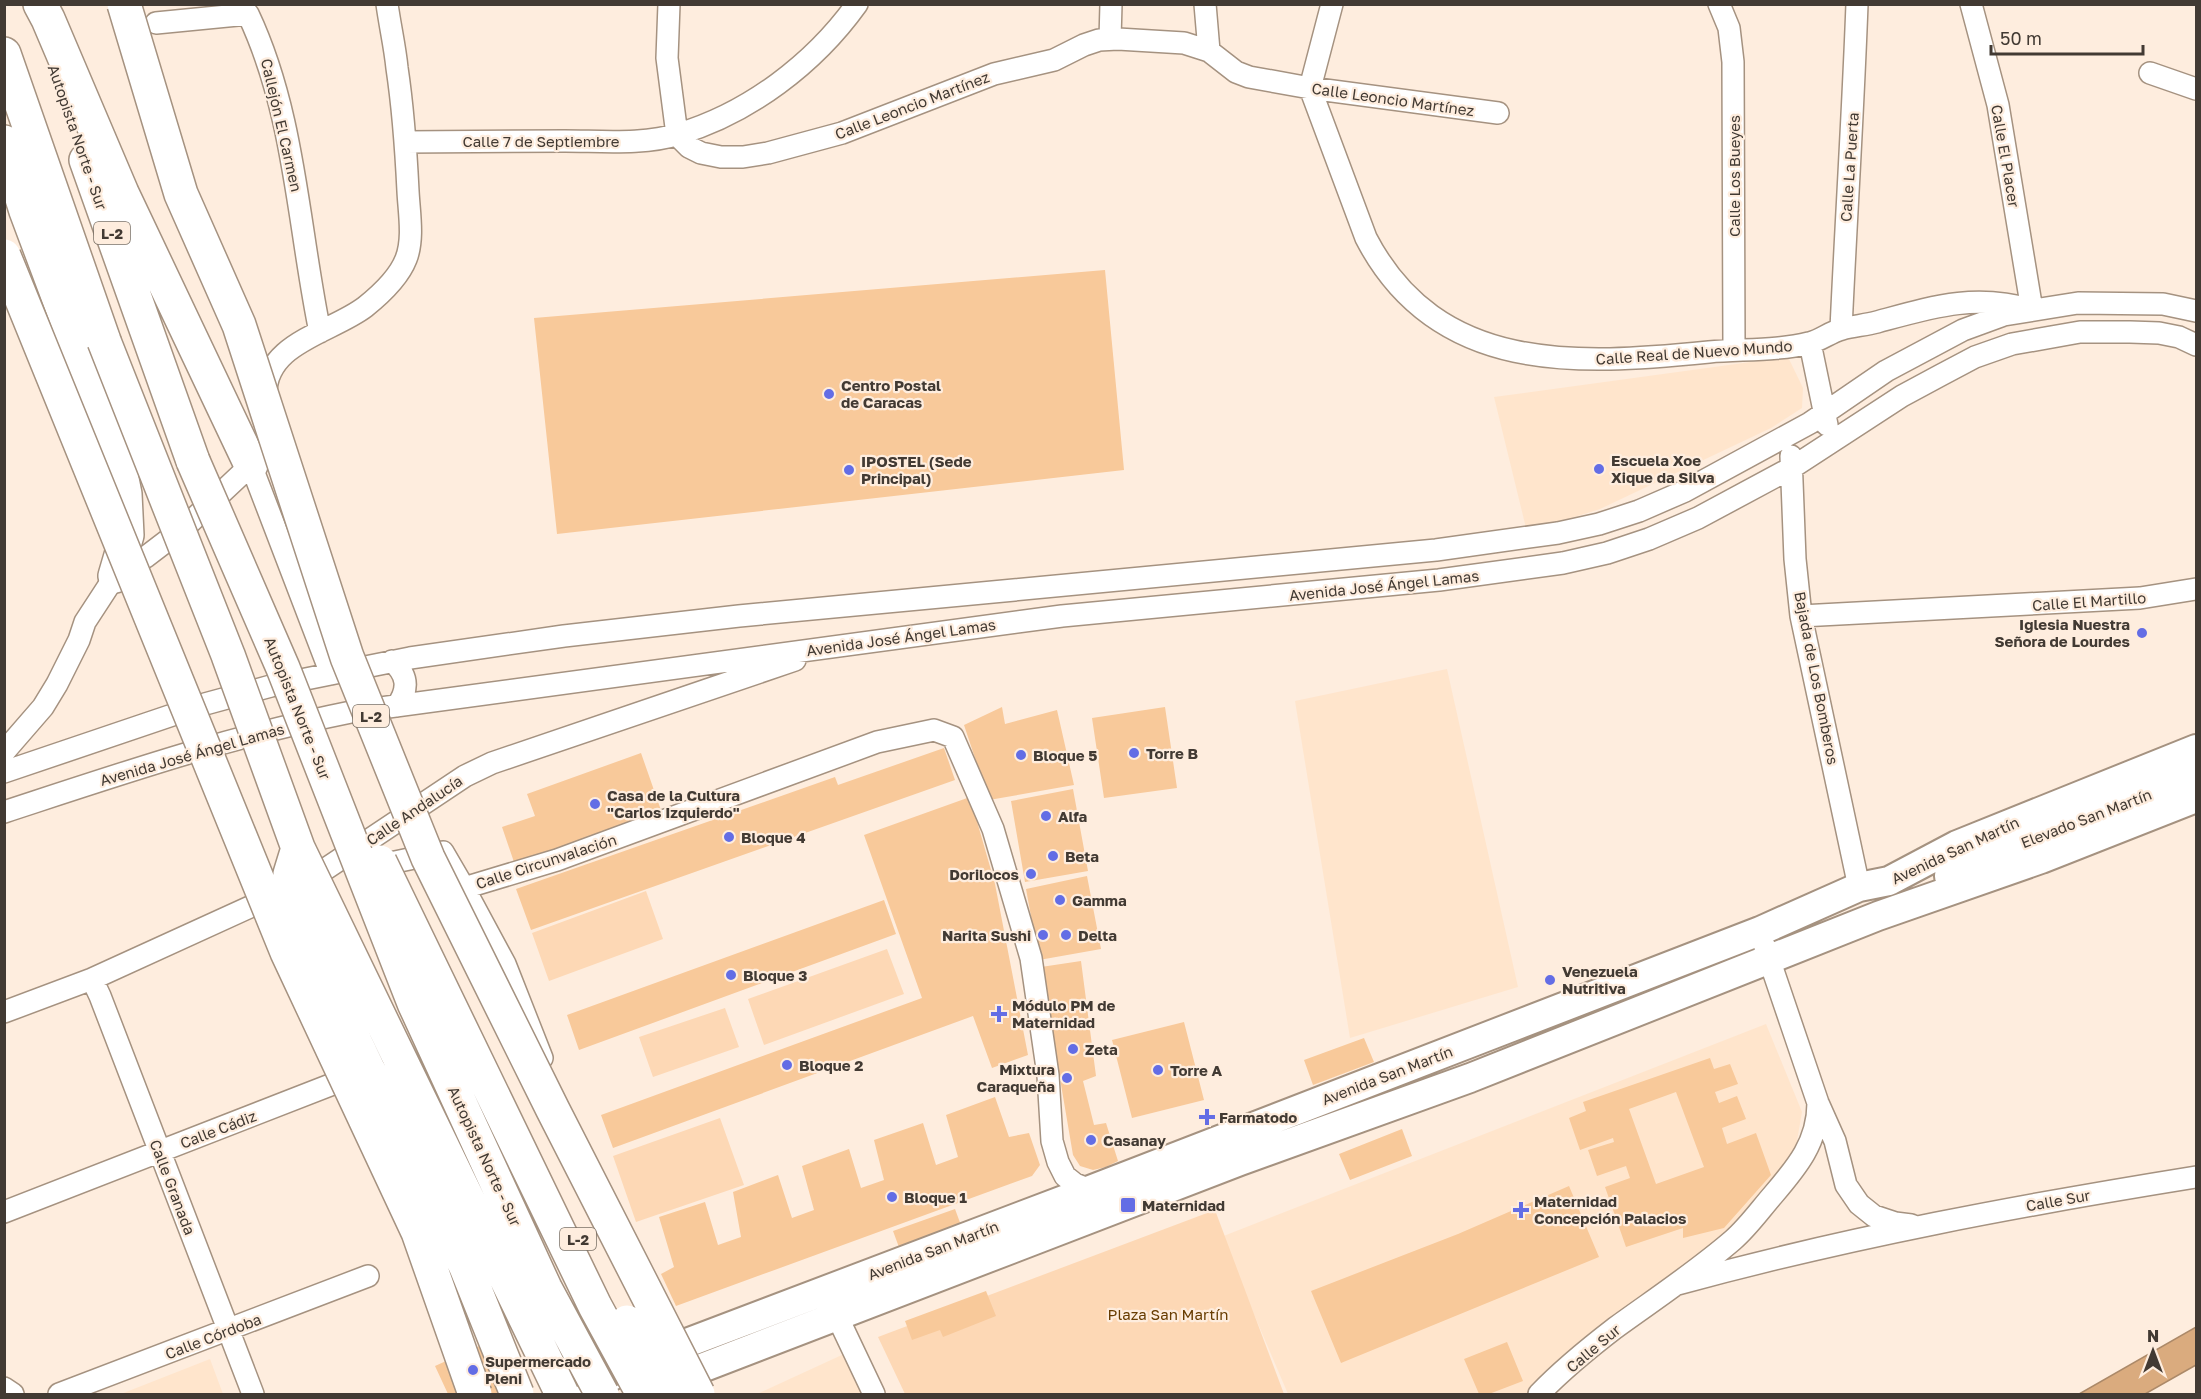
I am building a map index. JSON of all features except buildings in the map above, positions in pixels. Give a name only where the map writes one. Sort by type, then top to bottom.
[{"type":"highway","name":"Autopista Norte - Sur","points":[[32,4],[193,461],[283,668],[414,1003],[545,1288],[602,1395]]},
{"type":"highway","points":[[40,4],[122,193],[251,465]]},
{"type":"highway","name":"L-2","points":[[124,4],[181,194],[239,325],[347,657],[424,848],[553,1110],[698,1395]]},
{"type":"highway","points":[[4,54],[104,341],[228,655],[298,849],[562,1395]]},
{"type":"highway","points":[[4,142],[26,211],[117,454],[124,494],[127,536],[115,576]]},
{"type":"highway","points":[[4,256],[286,952],[418,1232],[475,1395]]},
{"type":"highway","name":"L-2","points":[[283,668],[349,798],[595,1306],[643,1395]]},
{"type":"highway","points":[[298,849],[290,874],[292,910],[466,1267],[517,1395]]},
{"type":"highway","name":"L-2","points":[[487,1083],[672,1395]]},
{"type":"main road","name":"Avenida San Martín","points":[[573,1395],[663,1352],[1760,931],[1859,887],[1889,881],[1957,845],[2196,749]]},
{"type":"main road","name":"Elevado San Martín","points":[[1975,861],[2196,775]]},
{"type":"main road","name":"Avenida San Martín","points":[[637,1395],[1240,1161],[1470,1078],[1878,916],[2041,858],[2196,798]]},
{"type":"main road","points":[[1889,881],[1975,861]]},
{"type":"main road","points":[[1878,916],[1975,861]]},
{"type":"street","points":[[4,752],[43,706],[57,684],[79,640],[84,622],[115,576],[147,556],[185,527],[251,465],[267,444],[270,429],[266,393],[271,367],[291,348],[364,308],[387,286],[406,259],[410,225],[405,142],[387,4]]},
{"type":"street","points":[[669,4],[668,58],[677,135]]},
{"type":"street","name":"Calle 7 de Septiembre","points":[[405,142],[633,141],[677,135],[740,109],[778,83],[829,38],[857,4]]},
{"type":"street","points":[[1110,39],[1112,4]]},
{"type":"street","points":[[1205,4],[1209,51]]},
{"type":"street","points":[[1310,88],[1332,4]]},
{"type":"street","name":"Calle Los Bueyes","points":[[1719,4],[1730,28],[1733,62],[1734,349]]},
{"type":"street","name":"Calle La Puerta","points":[[1841,329],[1857,4]]},
{"type":"street","name":"Calle El Placer","points":[[1971,4],[1998,105],[2032,310]]},
{"type":"street","name":"Callejón El Carmen","points":[[156,23],[248,14],[263,46],[287,141],[301,207],[311,288],[320,332]]},
{"type":"street","name":"Calle Leoncio Martínez","points":[[677,135],[689,147],[700,153],[721,157],[744,157],[768,153],[842,133],[958,86],[994,74],[1054,60],[1084,45],[1110,39],[1184,43],[1209,51],[1236,72],[1249,77],[1310,88],[1498,113]]},
{"type":"street","points":[[2150,73],[2196,89]]},
{"type":"street","name":"Calle Real de Nuevo Mundo","points":[[1310,88],[1357,218],[1373,253],[1395,283],[1446,326],[1469,337],[1541,357],[1627,360],[1809,343],[1841,329],[1874,323],[1932,306],[1971,301],[2016,305],[2032,310]]},
{"type":"street","name":"Avenida José Ángel Lamas","points":[[4,772],[205,704],[271,686],[392,661],[564,636],[739,616],[1436,550],[1537,537],[1599,524],[1639,511],[1685,491],[1826,413],[1886,371],[1963,330],[2004,315],[2078,303],[2163,304],[2196,311]]},
{"type":"street","name":"Avenida José Ángel Lamas","points":[[4,812],[249,734],[351,712],[1062,616],[1439,580],[1563,562],[1607,553],[1649,539],[1698,518],[1793,467],[1902,396],[1975,357],[2012,344],[2080,332],[2169,335],[2196,345]]},
{"type":"street","name":"Calle Real de Nuevo Mundo","points":[[1809,343],[1826,413],[1829,442]]},
{"type":"street","points":[[1789,435],[1793,467]]},
{"type":"street","points":[[251,465],[330,674]]},
{"type":"street","name":"Bajada de Los Bomberos","points":[[1793,467],[1795,559],[1801,616],[1859,887]]},
{"type":"street","name":"Calle El Martillo","points":[[1801,616],[2140,598],[2196,590]]},
{"type":"street","name":"Calle Andalucía","points":[[4,1012],[92,980],[309,880],[465,776],[492,763],[840,645]]},
{"type":"street","points":[[392,661],[400,668],[406,681],[406,689],[397,706]]},
{"type":"street","name":"Calle Circunvalación","points":[[663,1352],[664,1337],[587,1178],[522,1002],[505,964],[464,888],[557,860],[877,742],[934,730],[953,737],[993,829],[1031,958],[1048,1075],[1052,1140],[1058,1162],[1065,1176],[1075,1184],[1090,1190]]},
{"type":"street","points":[[309,880],[443,852],[464,888]]},
{"type":"street","name":"Calle Sur","points":[[1760,931],[1818,1103],[1835,1141],[1846,1185],[1859,1204],[1874,1216],[1895,1223],[1920,1226]]},
{"type":"street","name":"Calle Granada","points":[[92,980],[253,1395]]},
{"type":"street","name":"Calle Cádiz","points":[[4,1212],[431,1046]]},
{"type":"street","name":"Calle Sur","points":[[1539,1395],[1614,1329],[1678,1284],[1736,1238],[1783,1184],[1805,1154],[1814,1135],[1818,1119],[1818,1103]]},
{"type":"street","name":"Calle Sur","points":[[1678,1284],[1762,1261],[1920,1226],[2066,1198],[2196,1177]]},
{"type":"street","name":"Calle Córdoba","points":[[59,1395],[368,1276]]},
{"type":"street","points":[[837,1316],[874,1395]]},
{"type":"street","points":[[4,1388],[13,1395]]},
{"type":"shaded area","name":"Escuela Xoe Xique da Silva","points":[[1788,357],[1803,388],[1802,408],[1771,428],[1600,509],[1527,532],[1494,397]]},
{"type":"shaded area","points":[[1447,669],[1518,987],[1350,1038],[1295,701]]},
{"type":"shaded area","name":"Maternidad Concepción Palacios","points":[[1766,1024],[1802,1112],[1795,1152],[1782,1184],[1552,1394],[1288,1394],[1221,1237]]},
{"type":"shaded area","points":[[2196,1327],[2196,1365],[2145,1394],[2079,1394]]},
{"type":"shaded area","points":[[844,1354],[862,1394],[757,1394]]},
{"type":"shaded area","points":[[210,1359],[223,1394],[121,1394]]},
{"type":"green space","points":[[646,891],[663,939],[549,981],[532,933]]},
{"type":"green space","points":[[887,949],[904,994],[764,1045],[748,999]]},
{"type":"green space","points":[[725,1008],[739,1047],[653,1077],[639,1037]]},
{"type":"green space","points":[[720,1118],[744,1185],[636,1222],[613,1156]]},
{"type":"green space","name":"Plaza San Martín","points":[[1215,1210],[1284,1394],[905,1394],[878,1337]]},
{"type":"place","name":"Centro Postal de Caracas","points":[[829,394]]},
{"type":"place","name":"Escuela Xoe Xique da Silva","points":[[1599,469]]},
{"type":"place","name":"IPOSTEL (Sede Principal)","points":[[849,470]]},
{"type":"place","name":"Iglesia Nuestra Señora de Lourdes","points":[[2142,633]]},
{"type":"place","name":"Torre B","points":[[1134,753]]},
{"type":"place","name":"Bloque 5","points":[[1021,755]]},
{"type":"place","name":"Casa de la Cultura \"Carlos Izquierdo\"","points":[[595,804]]},
{"type":"place","name":"Alfa","points":[[1046,816]]},
{"type":"place","name":"Bloque 4","points":[[729,837]]},
{"type":"place","name":"Beta","points":[[1053,856]]},
{"type":"place","name":"Dorilocos","points":[[1031,874]]},
{"type":"place","name":"Gamma","points":[[1060,900]]},
{"type":"place","name":"Narita Sushi","points":[[1043,935]]},
{"type":"place","name":"Delta","points":[[1066,935]]},
{"type":"place","name":"Bloque 3","points":[[731,975]]},
{"type":"place","name":"Venezuela Nutritiva","points":[[1550,980]]},
{"type":"place","name":"Módulo PM de Maternidad","points":[[999,1014]]},
{"type":"place","name":"Zeta","points":[[1073,1049]]},
{"type":"place","name":"Bloque 2","points":[[787,1065]]},
{"type":"place","name":"Torre A","points":[[1158,1070]]},
{"type":"place","name":"Mixtura Caraqueña","points":[[1067,1078]]},
{"type":"place","name":"Farmatodo","points":[[1207,1117]]},
{"type":"place","name":"Casanay","points":[[1091,1140]]},
{"type":"place","name":"Bloque 1","points":[[892,1197]]},
{"type":"place","name":"Maternidad","points":[[1128,1205]]},
{"type":"place","name":"Maternidad Concepción Palacios","points":[[1521,1210]]},
{"type":"place","name":"Supermercado Pleni","points":[[473,1370]]}]
